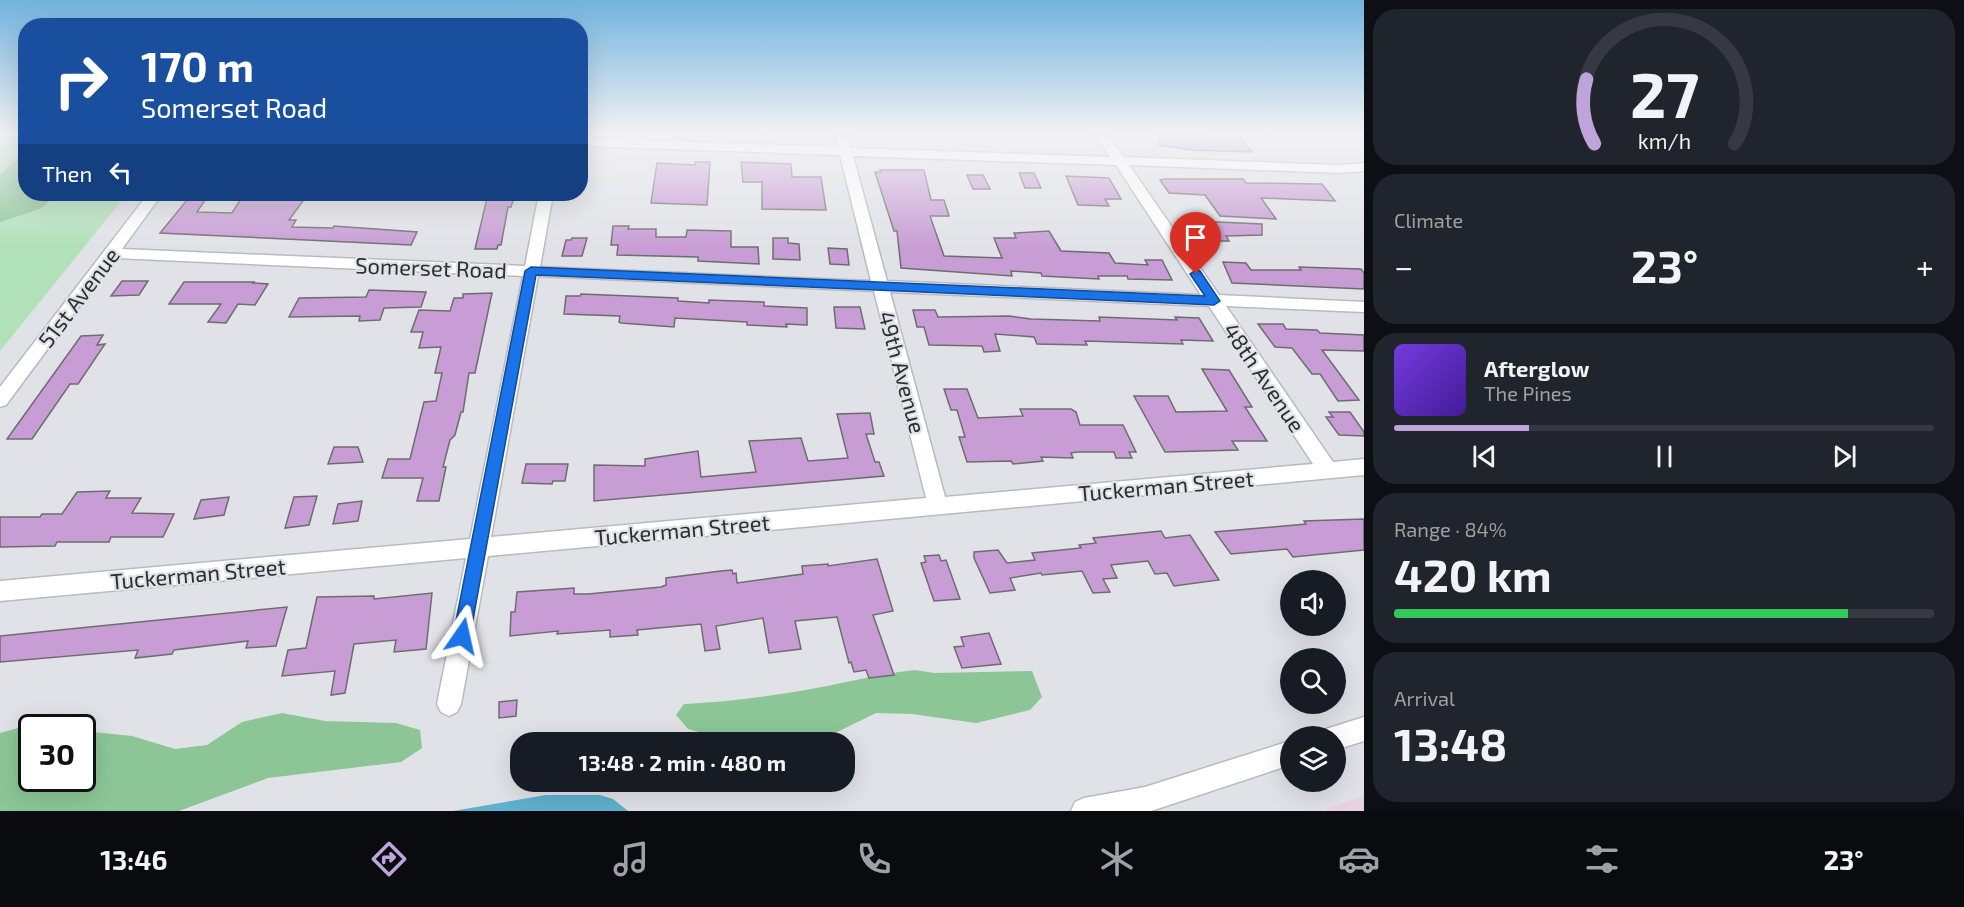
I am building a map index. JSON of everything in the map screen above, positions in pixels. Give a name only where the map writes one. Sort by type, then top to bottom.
[{"type":"street","name":"49th Avenue","points":[[851,173],[938,506]]},
{"type":"street","name":"48th Avenue","points":[[1128,173],[1328,470]]},
{"type":"street","name":"51st Avenue","points":[[0,400],[150,201]]},
{"type":"street","points":[[449,704],[545,201]]},
{"type":"street","name":"Somerset Road","points":[[110,253],[1364,307]]},
{"type":"street","name":"Tuckerman Street","points":[[0,591],[1364,467]]},
{"type":"street","points":[[1346,735],[1364,729]]},
{"type":"street","points":[[1084,811],[1145,800],[1280,756]]},
{"type":"shaded area","points":[[1364,795],[1364,811],[1323,811]]},
{"type":"green space","points":[[0,173],[18,173],[18,201],[121,201],[0,351]]},
{"type":"green space","points":[[2,173],[18,173],[18,201],[50,201],[40,209],[0,222],[0,175]]},
{"type":"green space","points":[[915,670],[934,673],[1032,671],[1042,697],[1030,710],[976,723],[912,714],[876,713],[837,732],[699,732],[688,729],[676,715],[684,704],[767,696]]},
{"type":"green space","points":[[282,713],[325,721],[396,723],[420,730],[422,748],[401,762],[268,778],[179,811],[0,811],[0,733],[18,728],[18,792],[96,792],[96,732],[132,736],[175,749],[207,745],[242,722]]},
{"type":"water","points":[[546,795],[600,795],[613,799],[628,811],[453,811]]},
{"type":"building","points":[[656,173],[709,173],[707,205],[651,203]]},
{"type":"building","points":[[742,173],[792,173],[792,177],[821,177],[826,210],[762,209],[762,182],[743,182]]},
{"type":"building","points":[[875,173],[925,173],[931,200],[944,200],[949,216],[930,216],[944,256],[1002,258],[994,238],[1016,238],[1014,233],[1049,231],[1061,251],[1109,253],[1115,263],[1148,265],[1145,260],[1162,260],[1172,280],[1128,279],[1127,276],[1098,276],[1099,279],[1042,276],[1041,273],[1011,271],[1012,276],[901,268],[897,231],[894,231]]},
{"type":"building","points":[[1019,173],[1034,173],[1041,188],[1025,188]]},
{"type":"building","points":[[967,175],[983,175],[990,189],[973,189]]},
{"type":"building","points":[[1066,176],[1109,178],[1121,199],[1105,199],[1109,206],[1078,205]]},
{"type":"building","points":[[1243,179],[1246,183],[1322,184],[1335,201],[1261,198],[1276,219],[1220,216],[1205,195],[1169,193],[1160,180]]},
{"type":"building","points":[[186,201],[204,201],[197,212],[232,213],[240,201],[303,201],[289,220],[296,220],[292,227],[333,228],[334,226],[417,232],[411,245],[160,233]]},
{"type":"building","points":[[486,201],[513,201],[511,207],[508,207],[501,245],[498,245],[497,249],[475,249]]},
{"type":"building","points":[[1196,221],[1262,224],[1262,235],[1226,236],[1229,241],[1210,241]]},
{"type":"building","points":[[613,226],[629,226],[628,229],[656,229],[656,237],[686,237],[687,230],[731,231],[731,247],[758,247],[759,264],[698,261],[698,257],[617,255],[618,245],[611,245]]},
{"type":"building","points":[[587,238],[582,256],[562,256],[566,240]]},
{"type":"building","points":[[773,238],[788,238],[788,243],[799,244],[800,260],[773,259]]},
{"type":"building","points":[[828,248],[847,249],[849,265],[830,264]]},
{"type":"building","points":[[1223,262],[1246,263],[1251,270],[1301,270],[1299,267],[1361,269],[1364,273],[1364,289],[1232,283]]},
{"type":"building","points":[[122,281],[148,281],[139,295],[111,296]]},
{"type":"building","points":[[184,282],[268,284],[255,305],[238,304],[226,323],[208,322],[221,304],[169,304]]},
{"type":"building","points":[[369,290],[426,292],[421,307],[384,308],[380,320],[359,321],[360,316],[289,317],[299,298],[366,297]]},
{"type":"building","points":[[492,293],[475,373],[469,373],[463,412],[461,412],[455,435],[450,440],[443,467],[446,467],[439,501],[417,501],[423,478],[382,478],[388,459],[410,459],[424,402],[436,401],[442,373],[435,373],[441,347],[419,348],[423,332],[411,332],[419,310],[450,311],[454,298],[463,298],[463,294]]},
{"type":"building","points":[[581,294],[678,298],[678,301],[709,303],[709,300],[764,302],[764,306],[807,308],[807,325],[786,324],[787,327],[747,325],[747,322],[675,318],[674,327],[621,323],[619,322],[620,316],[564,314],[566,296],[580,296]]},
{"type":"building","points":[[834,307],[860,307],[865,329],[836,328]]},
{"type":"building","points":[[913,310],[935,310],[938,317],[1009,316],[1100,321],[1099,317],[1177,320],[1175,317],[1199,318],[1213,341],[1181,340],[1183,344],[1085,341],[1087,345],[1037,344],[1034,337],[995,334],[1000,351],[984,352],[982,346],[929,345],[924,327],[917,327]]},
{"type":"building","points":[[1258,324],[1283,324],[1286,329],[1364,335],[1364,351],[1322,350],[1359,400],[1338,401],[1320,374],[1312,374],[1292,348],[1275,347]]},
{"type":"building","points":[[103,335],[97,345],[105,344],[78,384],[70,384],[32,439],[7,439],[81,336]]},
{"type":"building","points":[[1202,369],[1229,370],[1252,407],[1245,407],[1267,441],[1232,441],[1238,450],[1165,452],[1134,396],[1168,396],[1176,412],[1227,411]]},
{"type":"building","points":[[944,389],[967,389],[978,418],[1023,416],[1020,409],[1071,409],[1076,412],[1080,425],[1123,425],[1136,452],[1129,452],[1132,458],[1116,458],[1114,452],[1077,452],[1071,453],[1073,458],[1041,457],[1043,461],[1013,464],[1011,461],[967,462],[959,437],[965,437],[957,410],[951,410]]},
{"type":"building","points":[[1329,412],[1350,412],[1364,432],[1364,436],[1339,435],[1326,417],[1333,417]]},
{"type":"building","points":[[870,413],[874,434],[866,434],[875,462],[879,462],[884,476],[594,501],[594,465],[645,466],[645,459],[698,451],[701,477],[756,472],[749,441],[801,438],[808,461],[848,458],[837,414]]},
{"type":"building","points":[[334,447],[358,447],[363,462],[328,464]]},
{"type":"building","points":[[526,464],[568,464],[565,481],[553,481],[552,484],[522,483]]},
{"type":"building","points":[[110,491],[106,498],[141,498],[132,513],[174,514],[163,537],[111,537],[109,542],[57,542],[55,546],[0,547],[0,517],[40,517],[42,514],[62,514],[77,492]]},
{"type":"building","points":[[317,496],[309,525],[285,528],[294,497]]},
{"type":"building","points":[[229,497],[224,515],[194,519],[201,500]]},
{"type":"building","points":[[362,501],[358,521],[333,524],[338,504]]},
{"type":"building","points":[[1364,519],[1364,550],[1293,557],[1287,549],[1231,554],[1215,532],[1306,524],[1304,521]]},
{"type":"building","points":[[1161,531],[1165,538],[1190,535],[1219,580],[1174,586],[1167,573],[1155,574],[1148,561],[1111,565],[1117,578],[1103,579],[1110,592],[1093,593],[1082,571],[1042,575],[1041,573],[1010,578],[1015,590],[990,593],[974,558],[974,552],[998,550],[1007,563],[1035,560],[1032,553],[1081,548],[1079,545],[1096,543],[1093,538]]},
{"type":"building","points":[[939,555],[941,561],[946,560],[960,599],[934,601],[921,563],[926,562],[924,556]]},
{"type":"building","points":[[877,559],[893,611],[873,615],[894,675],[869,678],[866,670],[854,672],[851,662],[849,663],[837,617],[795,621],[801,649],[769,653],[763,618],[716,626],[720,649],[705,651],[701,624],[637,630],[638,635],[610,637],[610,630],[557,634],[558,631],[510,636],[511,612],[515,612],[517,592],[574,588],[574,594],[588,594],[661,587],[666,585],[666,578],[732,570],[733,574],[736,573],[737,583],[803,574],[802,566],[828,564],[828,566]]},
{"type":"building","points":[[432,593],[426,649],[394,652],[396,640],[354,644],[345,693],[331,695],[335,671],[282,676],[288,650],[306,648],[317,597],[374,596],[374,599]]},
{"type":"building","points":[[287,607],[276,646],[246,648],[248,641],[174,650],[172,654],[135,658],[138,650],[0,662],[0,636]]},
{"type":"building","points":[[989,633],[1001,664],[962,668],[954,647],[964,646],[961,637]]},
{"type":"building","points":[[517,700],[516,716],[499,718],[499,702]]},
{"type":"route","points":[[462,636],[531,271],[1214,301],[1196,274]]}]
